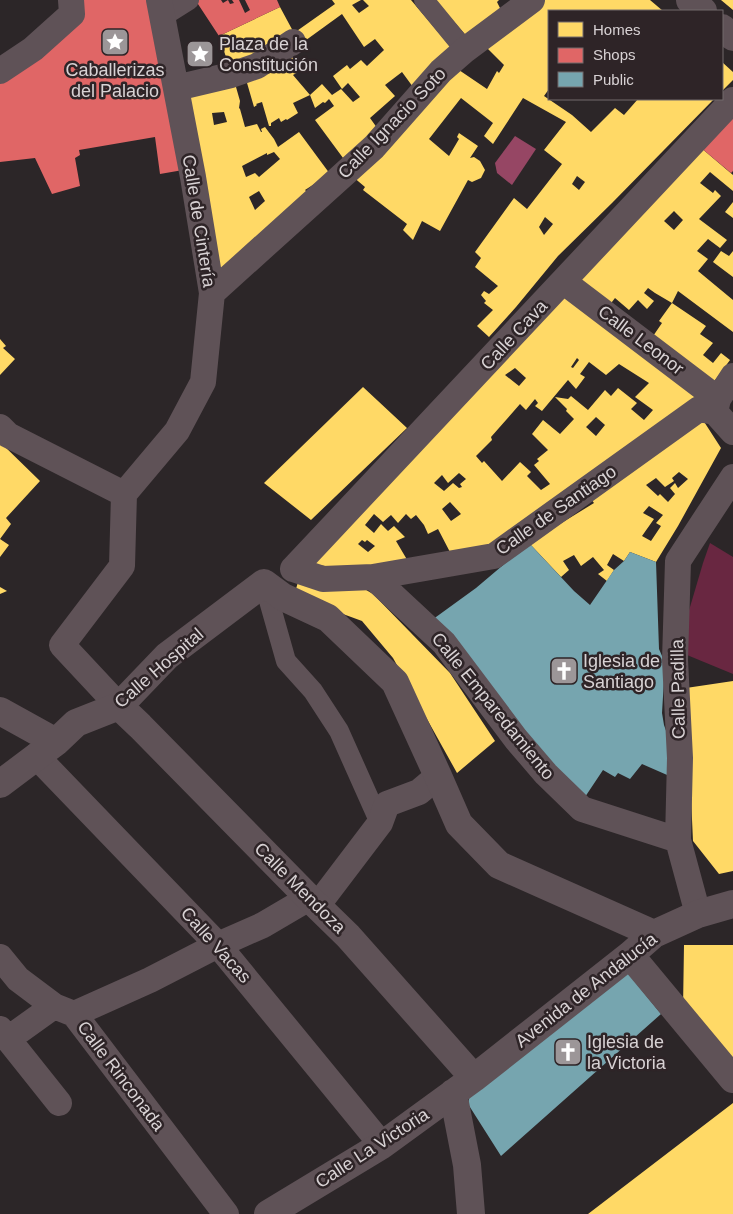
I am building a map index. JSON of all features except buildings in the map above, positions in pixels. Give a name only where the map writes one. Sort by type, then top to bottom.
[{"type":"street","points":[[0,72],[33,48],[72,14],[71,0]]},
{"type":"street","points":[[160,8],[189,0]]},
{"type":"street","points":[[424,0],[465,50]]},
{"type":"street","name":"Calle Ignacio Soto","points":[[212,293],[374,147],[440,71],[532,0]]},
{"type":"street","points":[[690,0],[702,10]]},
{"type":"street","name":"Calle de Cintería","points":[[124,494],[177,431],[203,382],[212,293],[193,178],[160,8]]},
{"type":"street","points":[[723,29],[733,38]]},
{"type":"street","points":[[176,88],[231,75],[257,66],[293,42]]},
{"type":"street","name":"Calle Cava","points":[[293,569],[733,100]]},
{"type":"street","name":"Calle Leonor","points":[[564,282],[716,405]]},
{"type":"street","points":[[733,376],[716,405],[733,432]]},
{"type":"street","name":"Calle de Santiago","points":[[293,569],[323,579],[373,577],[494,556],[699,409],[716,405]]},
{"type":"street","points":[[0,427],[8,435],[124,494],[122,566],[62,645],[119,706]]},
{"type":"street","name":"Calle Padilla","points":[[698,914],[678,840],[680,758],[675,660],[678,561],[733,476]]},
{"type":"street","name":"Calle Hospital","points":[[0,784],[76,723],[119,706],[167,656],[280,572],[293,569]]},
{"type":"street","name":"Calle Emparedamiento","points":[[373,577],[444,643],[516,739],[546,774],[582,809],[678,840]]},
{"type":"street","points":[[264,584],[283,597],[328,618],[395,682],[459,824],[499,865],[654,934]]},
{"type":"street","points":[[264,584],[286,661],[314,691],[339,731],[380,823]]},
{"type":"street","name":"Calle Mendoza","points":[[119,706],[348,936],[464,1086]]},
{"type":"street","points":[[0,711],[46,749]]},
{"type":"street","name":"Calle Vacas","points":[[46,749],[218,945],[382,1145]]},
{"type":"street","points":[[59,1103],[4,1034],[64,1010],[150,980],[218,945],[313,902],[380,823],[388,804],[419,792],[438,776]]},
{"type":"street","name":"Avenida de Andalucía","points":[[464,1086],[630,956],[654,934],[698,914],[733,904]]},
{"type":"street","points":[[630,956],[733,1079]]},
{"type":"street","name":"Calle Rinconada","points":[[0,957],[9,986],[64,1010],[226,1214]]},
{"type":"street","points":[[464,1086],[471,1214]]},
{"type":"street","name":"Calle La Victoria","points":[[268,1214],[382,1145],[464,1086]]},
{"type":"shaded area","points":[[515,136],[536,149],[512,185],[497,173],[495,163]]},
{"type":"shaded area","points":[[710,543],[733,557],[733,674],[687,655],[685,624]]},
{"type":"place","name":"Caballerizas del Palacio","points":[[115,42]]},
{"type":"place","name":"Plaza de la Constitución","points":[[200,54]]},
{"type":"place","name":"Iglesia de Santiago","points":[[564,671]]},
{"type":"place","name":"Iglesia de la Victoria","points":[[568,1052]]}]
